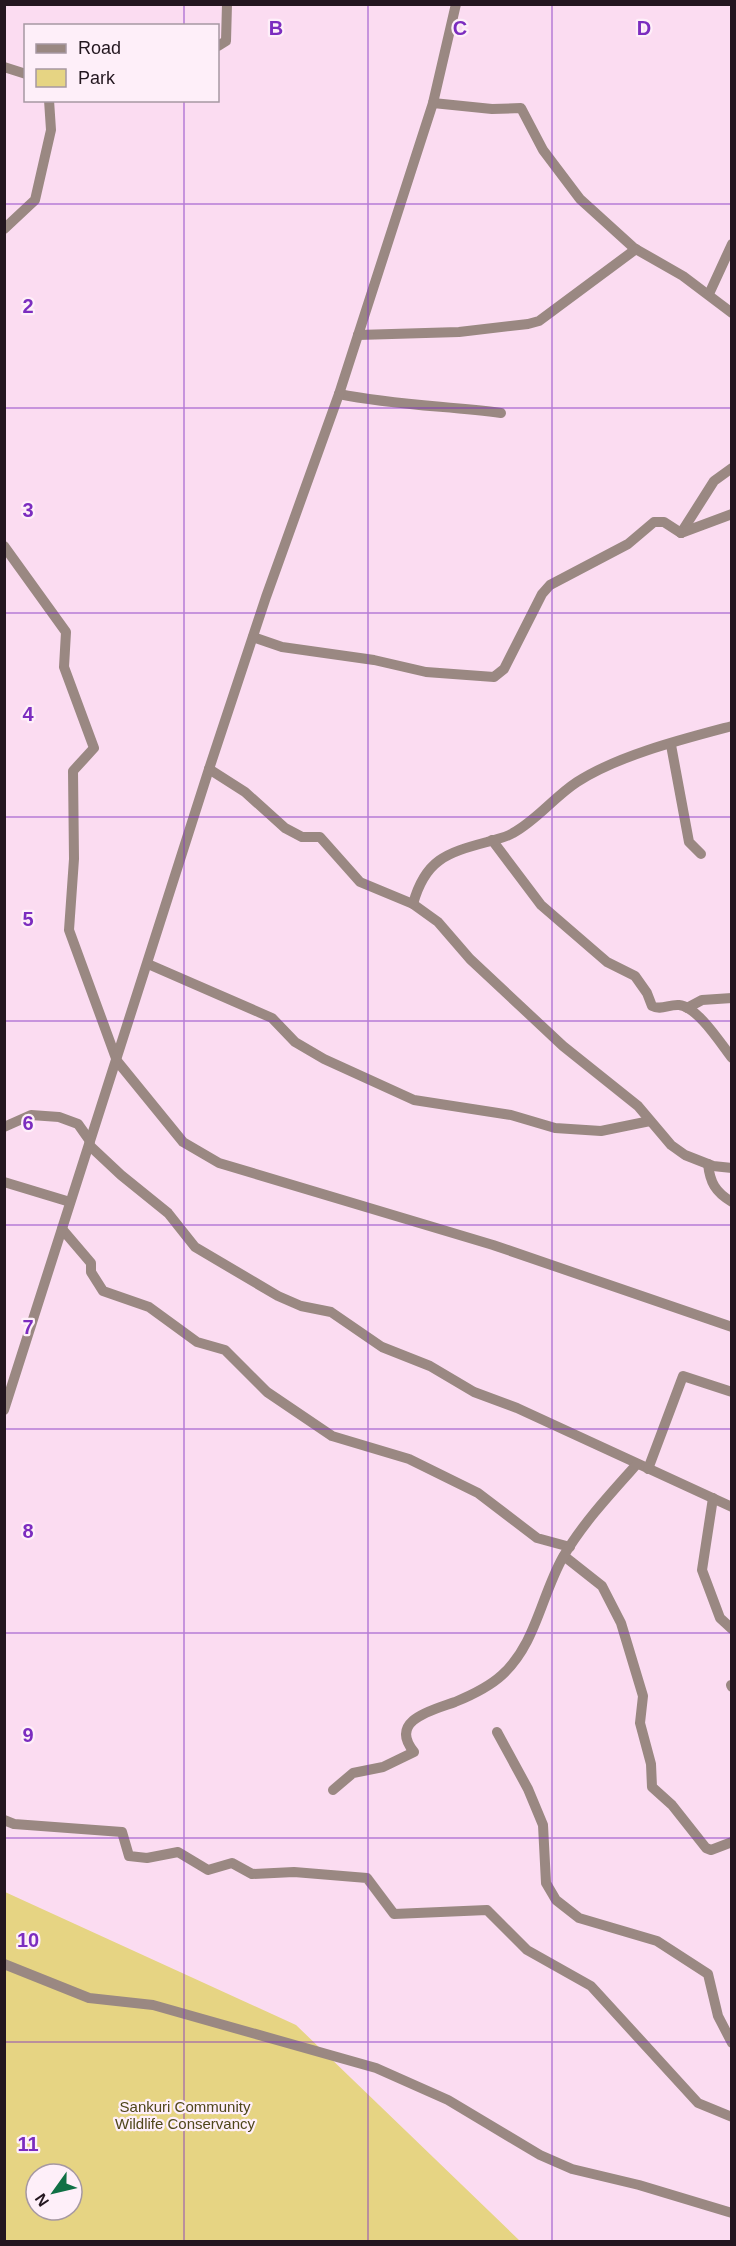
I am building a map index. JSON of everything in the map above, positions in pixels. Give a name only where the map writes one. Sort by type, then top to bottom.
[{"type":"street","points":[[219,45],[226,41],[227,4]]},
{"type":"street","points":[[4,1410],[209,769],[339,394],[433,103],[456,4]]},
{"type":"street","points":[[4,67],[24,74]]},
{"type":"street","points":[[4,229],[35,200],[51,130],[48,102]]},
{"type":"street","points":[[433,103],[492,109],[521,108],[543,150],[567,186],[612,230],[636,249],[709,294],[732,313]]},
{"type":"street","points":[[709,294],[732,244]]},
{"type":"street","points":[[358,335],[459,332],[539,321],[636,249]]},
{"type":"street","points":[[339,394],[364,399],[441,405],[501,413]]},
{"type":"street","points":[[681,533],[714,481],[732,468]]},
{"type":"street","points":[[681,533],[732,514]]},
{"type":"street","points":[[253,637],[282,647],[374,660],[426,672],[494,677],[504,669],[550,585],[628,544],[654,522],[664,522],[681,533]]},
{"type":"street","points":[[4,546],[66,632],[64,667],[94,748],[73,771],[74,858],[69,930],[117,1061],[183,1142],[219,1163],[493,1245],[732,1327]]},
{"type":"street","points":[[413,904],[423,875],[434,862],[458,849],[508,836],[528,825],[562,793],[595,772],[732,726]]},
{"type":"street","points":[[671,745],[689,842],[701,854]]},
{"type":"street","points":[[209,769],[245,792],[285,828],[302,837],[320,837],[360,882],[413,904],[444,927],[470,959],[547,1032],[638,1106],[671,1145],[685,1155],[708,1164],[732,1168]]},
{"type":"street","points":[[492,840],[541,905],[607,962],[635,976],[647,993],[652,1006],[663,1008],[680,1005],[687,1008],[705,1024],[732,1059]]},
{"type":"street","points":[[148,964],[272,1018],[295,1042],[324,1059],[414,1100],[512,1115],[555,1128],[601,1131],[650,1121]]},
{"type":"street","points":[[687,1008],[702,1000],[732,998]]},
{"type":"street","points":[[4,1128],[31,1115],[59,1117],[78,1124],[89,1143],[168,1213],[195,1247],[210,1257],[278,1296],[342,1317],[368,1339],[430,1366],[474,1392],[517,1408],[732,1507]]},
{"type":"street","points":[[708,1164],[713,1185],[732,1202]]},
{"type":"street","points":[[4,1182],[70,1202]]},
{"type":"street","points":[[62,1229],[91,1263],[91,1272],[103,1291],[149,1307],[197,1342],[225,1350],[283,1405],[332,1436],[409,1459],[478,1493],[537,1538],[567,1552],[602,1586],[621,1623],[643,1696],[640,1724],[651,1764],[652,1787],[672,1805],[706,1848],[711,1850],[732,1842]]},
{"type":"street","points":[[648,1469],[683,1376],[732,1392]]},
{"type":"street","points":[[333,1790],[352,1773],[383,1767],[414,1752],[406,1743],[407,1728],[415,1719],[427,1710],[455,1702],[490,1685],[512,1665],[524,1649],[567,1552],[597,1510],[637,1464]]},
{"type":"street","points":[[713,1498],[702,1570],[720,1618],[732,1629]]},
{"type":"street","points":[[497,1732],[528,1789],[543,1825],[546,1883],[556,1900],[579,1918],[657,1941],[708,1974],[718,2016],[732,2043]]},
{"type":"street","points":[[4,1820],[14,1824],[122,1832],[129,1856],[147,1858],[178,1852],[207,1870],[232,1863],[252,1874],[294,1872],[367,1878],[394,1914],[487,1910],[526,1950],[591,1986],[698,2103],[732,2117]]},
{"type":"street","points":[[4,1964],[89,1998],[153,2005],[376,2068],[448,2100],[540,2155],[572,2169],[639,2185],[732,2213]]},
{"type":"green space","name":"Sankuri Community Wildlife Conservancy","points":[[5,1892],[296,2025],[520,2241],[5,2242]]}]
